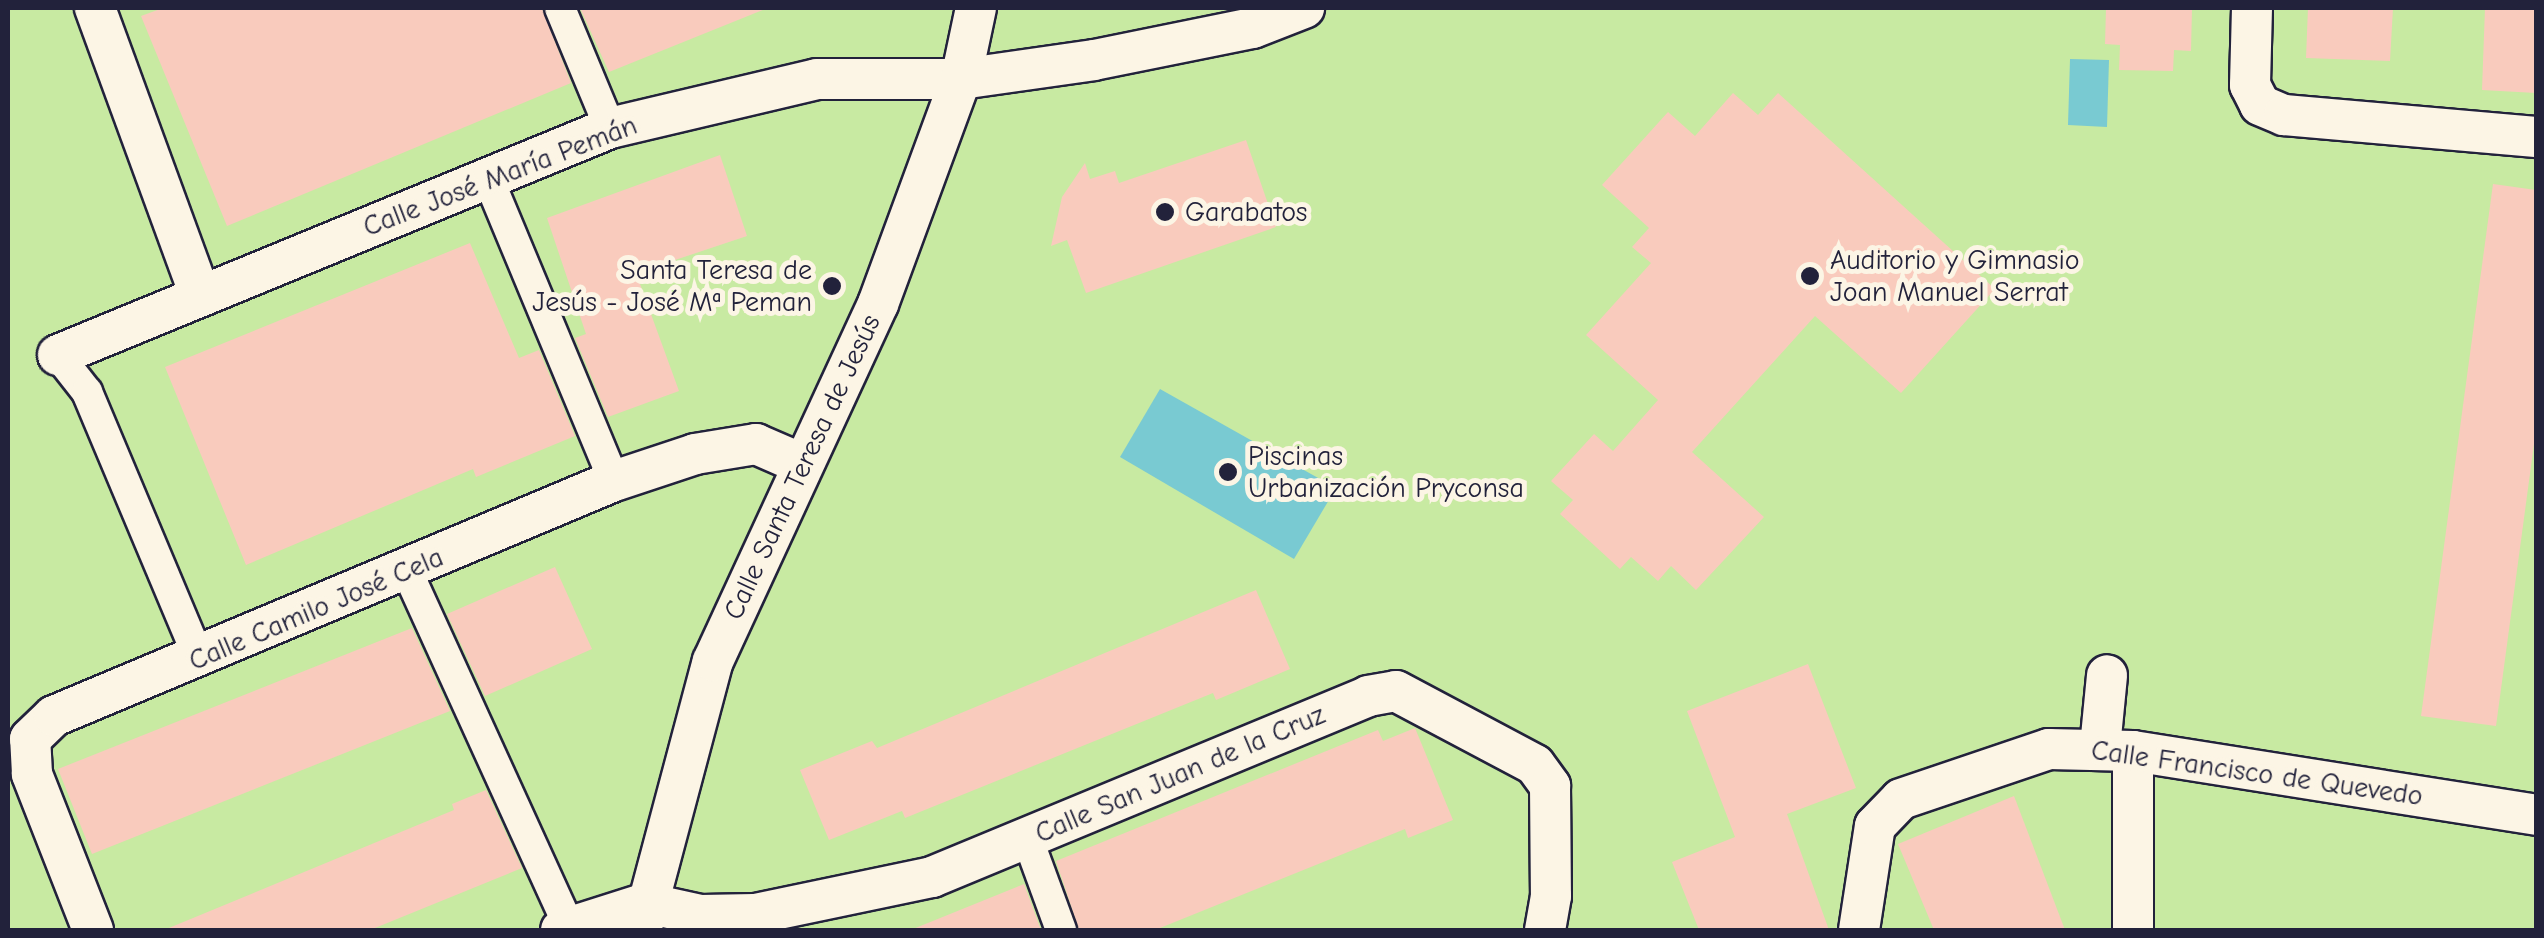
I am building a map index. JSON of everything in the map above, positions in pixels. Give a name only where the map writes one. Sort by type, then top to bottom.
[{"type":"street","points":[[95,8],[200,295]]},
{"type":"street","points":[[560,8],[610,128]]},
{"type":"street","name":"Calle Santa Teresa de Jesús","points":[[644,916],[713,661],[800,463],[878,304],[961,79],[976,8]]},
{"type":"street","name":"Calle José María Pemán","points":[[58,355],[610,128],[817,79],[961,79],[1248,29],[1304,8]]},
{"type":"street","points":[[2252,8],[2250,85],[2260,105],[2284,115],[2536,137]]},
{"type":"street","points":[[488,178],[614,481]]},
{"type":"street","points":[[58,355],[87,392],[199,658]]},
{"type":"street","name":"Calle Camilo José Cela","points":[[93,930],[32,774],[30,739],[54,716],[407,572],[614,481],[695,454],[756,444],[800,463]]},
{"type":"street","points":[[407,572],[565,929],[644,916]]},
{"type":"street","points":[[2107,675],[2134,930]]},
{"type":"street","name":"Calle San Juan de la Cruz","points":[[644,916],[756,914],[932,877],[1368,696],[1396,691],[1535,765],[1550,786],[1551,896],[1545,930]]},
{"type":"street","name":"Calle Francisco de Quevedo","points":[[1859,930],[1875,826],[1901,800],[2049,749],[2117,749],[2536,814]]},
{"type":"street","points":[[1026,838],[1061,930]]},
{"type":"green space","points":[[8,8],[2536,8],[2536,930],[8,930]]},
{"type":"water","points":[[2070,59],[2109,60],[2107,127],[2068,125]]},
{"type":"water","name":"Piscinas Urbanización Pryconsa","points":[[1160,389],[1336,488],[1294,559],[1120,457]]},
{"type":"building","points":[[163,8],[542,8],[571,83],[227,226],[141,16]]},
{"type":"building","points":[[580,8],[765,8],[765,9],[609,72]]},
{"type":"building","points":[[2106,8],[2192,8],[2191,51],[2174,50],[2173,71],[2119,70],[2120,45],[2105,44]]},
{"type":"building","points":[[2308,8],[2393,8],[2390,61],[2306,58]]},
{"type":"building","points":[[2485,8],[2536,8],[2536,93],[2482,90]]},
{"type":"building","name":"Auditorio y Gimnasio Joan Manuel Serrat","points":[[1733,93],[1758,115],[1778,93],[1995,289],[1901,393],[1815,316],[1692,452],[1764,517],[1696,590],[1671,566],[1658,581],[1631,557],[1620,569],[1560,514],[1573,500],[1551,481],[1594,434],[1613,451],[1658,400],[1586,335],[1651,263],[1632,247],[1649,228],[1602,185],[1668,112],[1695,136]]},
{"type":"building","name":"Garabatos","points":[[1246,140],[1276,227],[1086,293],[1067,240],[1051,246],[1062,197],[1085,163],[1090,179],[1115,171],[1119,183]]},
{"type":"building","points":[[720,155],[747,236],[636,273],[679,391],[608,417],[575,338],[586,334],[547,218]]},
{"type":"building","points":[[2493,184],[2536,190],[2536,429],[2496,726],[2421,716]]},
{"type":"building","points":[[470,243],[519,358],[539,350],[575,436],[476,477],[473,469],[246,565],[165,367]]},
{"type":"building","points":[[555,567],[592,649],[485,696],[447,614]]},
{"type":"building","points":[[1256,590],[1290,669],[1216,700],[1213,693],[905,818],[902,811],[829,840],[800,770],[872,741],[877,748]]},
{"type":"building","points":[[412,628],[450,711],[92,854],[58,769]]},
{"type":"building","points":[[1808,664],[1856,788],[1787,814],[1829,930],[1699,930],[1672,862],[1735,837],[1687,711]]},
{"type":"building","points":[[1415,728],[1453,820],[1408,838],[1405,829],[1155,930],[1079,930],[1056,861],[1378,730],[1383,741]]},
{"type":"building","points":[[486,790],[522,868],[370,930],[164,930],[454,810],[452,804]]},
{"type":"building","points":[[2014,796],[2065,930],[1934,930],[1898,844]]},
{"type":"building","points":[[1024,884],[1041,930],[913,929]]},
{"type":"place","name":"Garabatos","points":[[1165,212]]},
{"type":"place","name":"Auditorio y Gimnasio Joan Manuel Serrat","points":[[1810,276]]},
{"type":"place","name":"Santa Teresa de Jesús - José Mª Peman","points":[[832,286]]},
{"type":"place","name":"Piscinas Urbanización Pryconsa","points":[[1228,472]]}]
